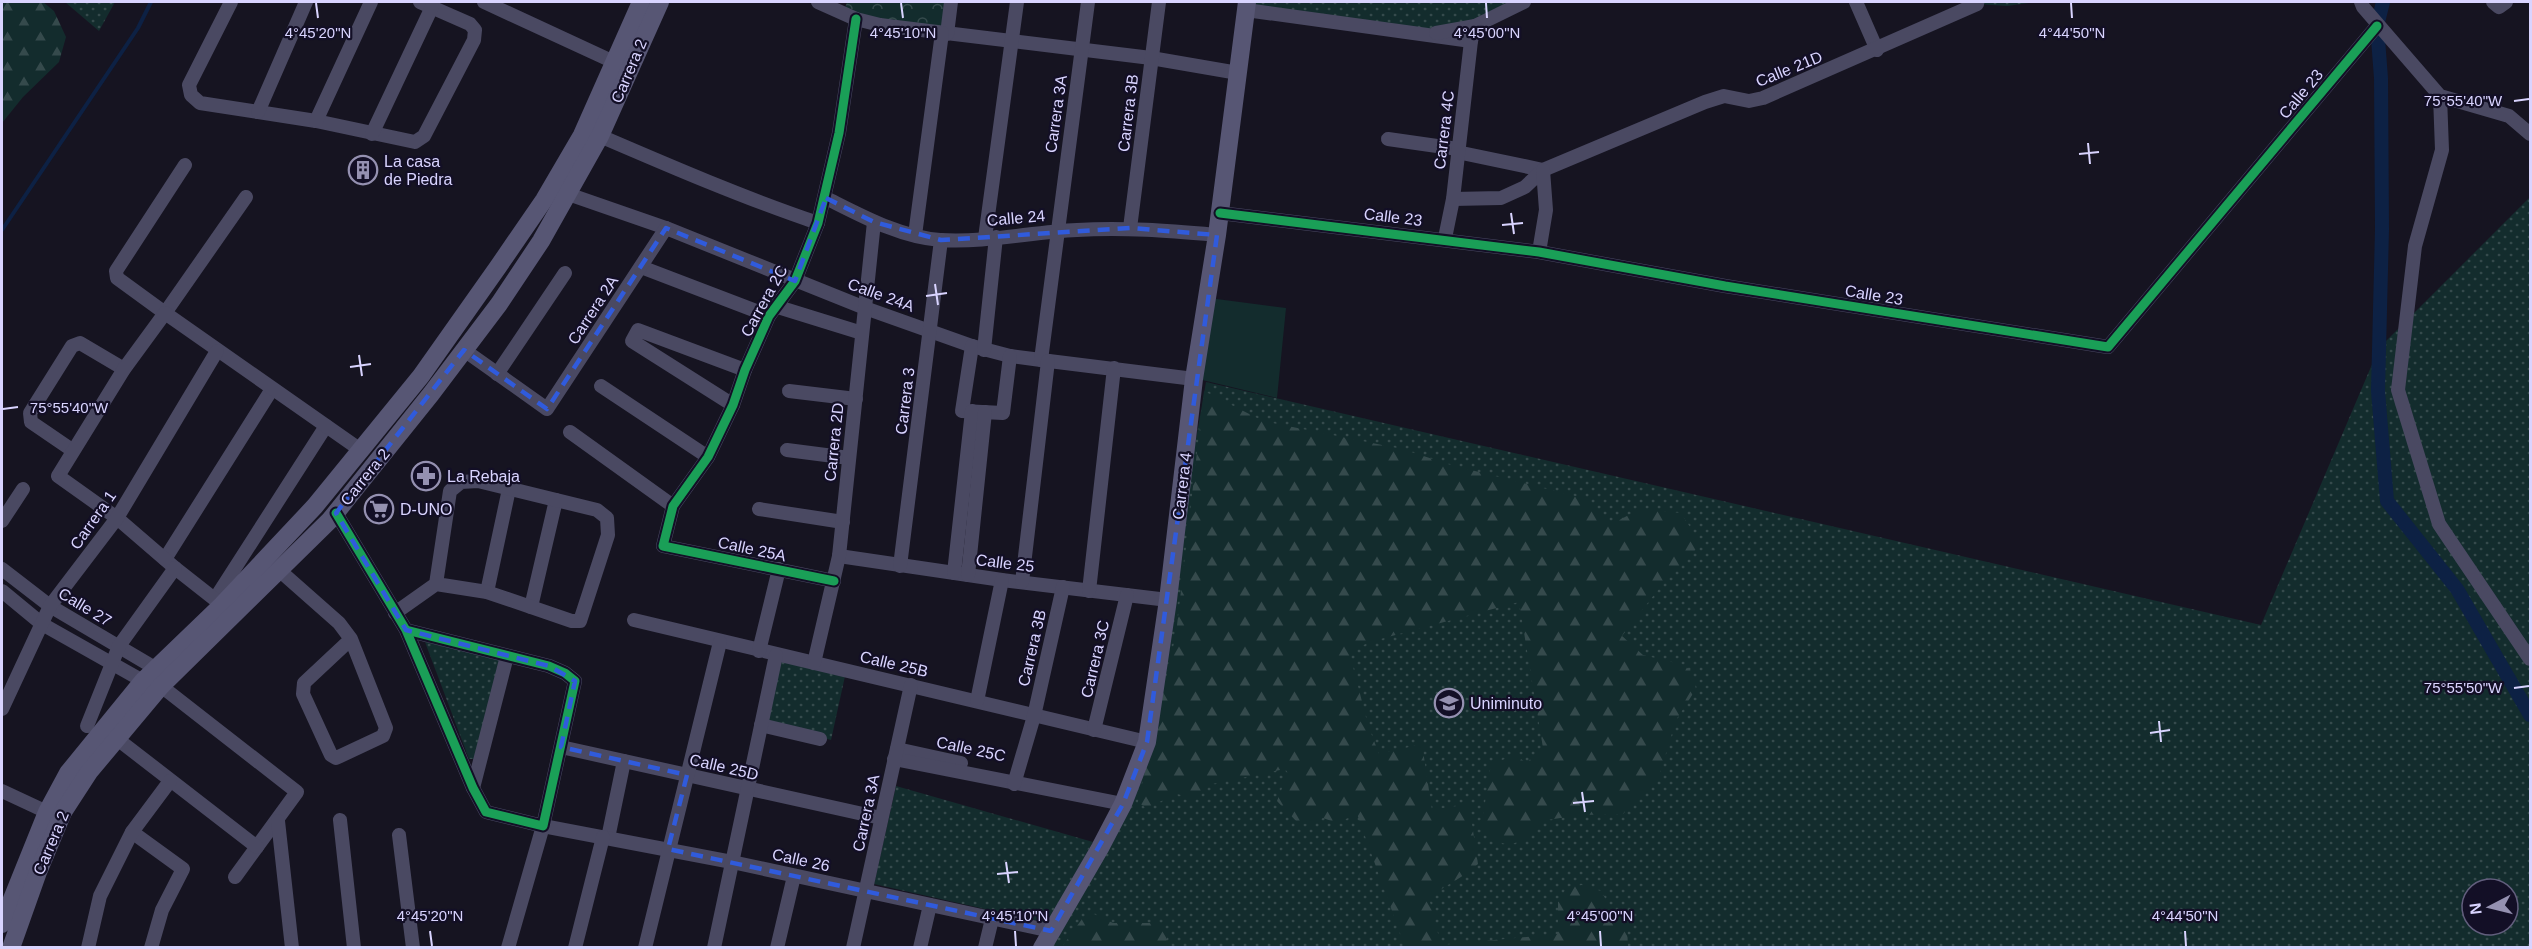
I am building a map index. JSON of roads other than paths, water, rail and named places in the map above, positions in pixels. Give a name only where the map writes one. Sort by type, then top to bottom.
[{"type":"main road","name":"Carrera 2","points":[[2,924],[47,812],[68,773],[149,675],[218,602],[303,519],[362,451],[421,376],[544,200],[582,135],[641,2]]},
{"type":"main road","name":"Carrera 2","points":[[11,948],[38,872],[63,812],[89,772],[161,686],[333,517],[464,350],[535,250],[600,136],[660,2]]},
{"type":"main road","name":"Carrera 4","points":[[1042,948],[1123,804],[1147,742],[1168,600],[1194,379],[1217,235],[1246,6]]},
{"type":"main road","points":[[315,506],[320,516],[333,517]]},
{"type":"main road","points":[[303,519],[311,525],[315,535]]},
{"type":"street","points":[[231,2],[189,85],[191,95],[200,103],[316,121],[372,134],[415,142],[420,141],[474,40],[475,30],[470,24],[426,4],[372,134]]},
{"type":"street","points":[[258,112],[306,2]]},
{"type":"street","points":[[316,121],[371,2]]},
{"type":"street","points":[[484,2],[614,62]]},
{"type":"street","points":[[818,2],[837,5],[856,19],[880,25],[1151,58],[1238,73]]},
{"type":"street","points":[[915,236],[944,33],[951,2]]},
{"type":"street","points":[[1010,356],[1003,413],[962,411],[978,348],[1017,2]]},
{"type":"street","name":"Carrera 3A","points":[[1057,231],[1088,2]]},
{"type":"street","name":"Carrera 3B","points":[[1130,228],[1159,2]]},
{"type":"street","points":[[1423,35],[1475,26],[1524,2]]},
{"type":"street","points":[[1856,2],[1877,50]]},
{"type":"street","points":[[2493,2],[2499,7],[2506,2]]},
{"type":"street","name":"Calle 21D","points":[[1453,199],[1501,198],[1525,187],[1543,170],[1705,102],[1724,96],[1749,101],[1763,98],[1877,50],[1976,3]]},
{"type":"street","points":[[2362,4],[2440,96],[2509,116],[2530,134]]},
{"type":"street","points":[[1246,6],[1471,41]]},
{"type":"street","name":"Carrera 2C","points":[[663,546],[673,506],[708,457],[773,311],[795,281],[818,223],[826,198],[839,133],[856,19]]},
{"type":"street","name":"Carrera 4C","points":[[1445,238],[1453,199],[1471,41],[1475,26]]},
{"type":"street","name":"Calle 23","points":[[1220,213],[1445,238],[1539,252],[1725,286],[2108,347],[2377,26]]},
{"type":"street","points":[[2440,96],[2442,150],[2415,246],[2398,390],[2439,524],[2530,659]]},
{"type":"street","points":[[600,136],[716,186],[818,223]]},
{"type":"street","points":[[1388,139],[1458,150],[1543,170],[1546,210],[1539,252]]},
{"type":"street","points":[[185,165],[116,272],[117,278],[217,351],[362,451]]},
{"type":"street","name":"Calle 24A","points":[[568,194],[666,228],[865,308],[978,348],[1010,356],[1194,379]]},
{"type":"street","points":[[246,197],[124,369],[58,476],[117,518],[218,602],[326,426]]},
{"type":"street","name":"Calle 24","points":[[826,198],[874,222],[915,236],[941,240],[1130,228],[1217,235]]},
{"type":"street","name":"Carrera 2D","points":[[814,663],[839,556],[874,222]]},
{"type":"street","name":"Carrera 2A","points":[[497,374],[547,409],[666,228]]},
{"type":"street","points":[[1022,582],[1057,231]]},
{"type":"street","name":"Carrera 3","points":[[900,566],[941,240]]},
{"type":"street","points":[[641,267],[773,311],[862,333]]},
{"type":"street","points":[[464,350],[497,374],[565,273]]},
{"type":"street","points":[[733,405],[632,341],[638,330],[745,370]]},
{"type":"street","points":[[72,450],[31,422],[30,413],[72,346],[80,343],[124,369]]},
{"type":"street","name":"Carrera 1","points":[[2,710],[50,606],[117,518],[217,351]]},
{"type":"street","points":[[1089,591],[1114,368]]},
{"type":"street","points":[[601,386],[708,457]]},
{"type":"street","points":[[87,726],[119,646],[170,564],[272,389]]},
{"type":"street","points":[[789,391],[855,399]]},
{"type":"street","points":[[961,574],[978,412]]},
{"type":"street","points":[[570,432],[673,506]]},
{"type":"street","points":[[788,450],[849,458]]},
{"type":"street","points":[[395,613],[436,584],[487,592],[572,621],[580,621],[608,535],[607,518],[597,510],[478,481],[461,482],[450,491],[436,584]]},
{"type":"street","points":[[2,521],[23,489]]},
{"type":"street","points":[[487,592],[509,489]]},
{"type":"street","points":[[531,607],[556,500]]},
{"type":"street","points":[[759,508],[843,522]]},
{"type":"street","name":"Calle 26","points":[[333,517],[406,630],[473,788],[486,812],[543,826],[732,862],[1051,931]]},
{"type":"street","name":"Calle 25A","points":[[663,546],[834,581]]},
{"type":"street","name":"Calle 25","points":[[839,556],[1002,580],[1168,600]]},
{"type":"street","name":"Calle 27","points":[[2,569],[50,606],[119,646],[149,675]]},
{"type":"street","points":[[759,651],[779,569]]},
{"type":"street","points":[[279,570],[339,623],[351,639],[386,728],[383,736],[336,758],[331,755],[303,694],[304,683],[351,639]]},
{"type":"street","points":[[977,701],[1002,580]]},
{"type":"street","name":"Carrera 3B","points":[[1034,716],[1062,587]]},
{"type":"street","points":[[2,591],[42,624],[112,664],[149,675]]},
{"type":"street","name":"Carrera 3C","points":[[1095,730],[1127,596]]},
{"type":"street","name":"Calle 25B","points":[[634,620],[1147,742]]},
{"type":"street","points":[[406,630],[549,666],[565,673],[574,681],[543,826],[508,948]]},
{"type":"street","points":[[645,948],[720,642]]},
{"type":"street","points":[[714,948],[776,654]]},
{"type":"street","points":[[473,788],[507,656]]},
{"type":"street","name":"Carrera 3A","points":[[853,948],[911,685]]},
{"type":"street","points":[[161,686],[297,792],[235,877]]},
{"type":"street","points":[[1015,780],[1034,716]]},
{"type":"street","points":[[761,725],[820,739]]},
{"type":"street","points":[[116,738],[257,847]]},
{"type":"street","name":"Calle 25D","points":[[561,747],[881,818]]},
{"type":"street","name":"Calle 25C","points":[[896,754],[1123,804]]},
{"type":"street","points":[[575,948],[624,761]]},
{"type":"street","points":[[88,948],[100,896],[132,832],[170,781]]},
{"type":"street","points":[[2,791],[47,812]]},
{"type":"street","points":[[340,820],[354,948]]},
{"type":"street","points":[[278,821],[292,948]]},
{"type":"street","points":[[132,832],[183,869],[162,910],[152,948]]},
{"type":"street","points":[[399,836],[413,948]]},
{"type":"street","points":[[777,948],[794,876]]},
{"type":"street","points":[[920,948],[930,905]]},
{"type":"street","points":[[985,948],[992,919]]},
{"type":"waterway","points":[[2,230],[138,28],[151,2]]},
{"type":"waterway","points":[[2383,2],[2377,26],[2381,78],[2382,229],[2378,391],[2387,501],[2457,589],[2530,715]]},
{"type":"place","name":"La casa de Piedra","points":[[363,170]]},
{"type":"place","name":"La Rebaja","points":[[426,476]]},
{"type":"place","name":"D-UNO","points":[[379,509]]},
{"type":"place","name":"Uniminuto","points":[[1449,703]]}]
